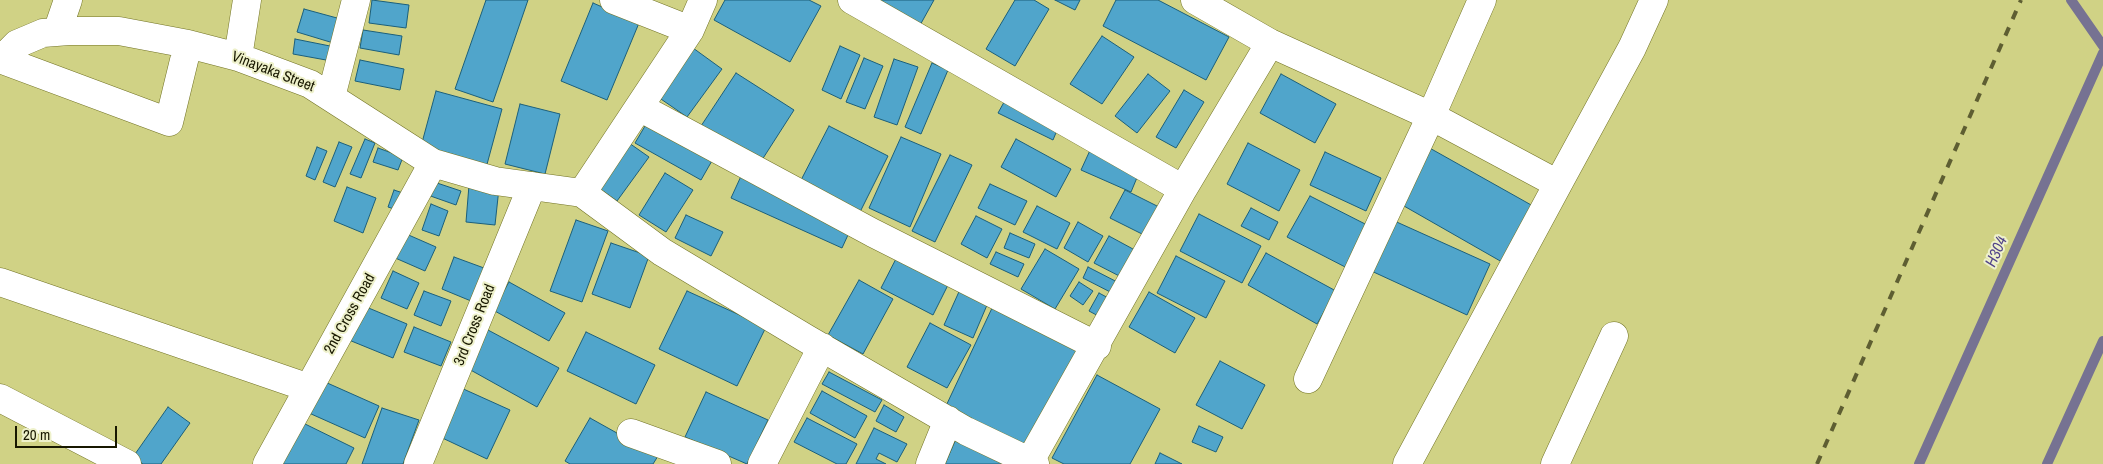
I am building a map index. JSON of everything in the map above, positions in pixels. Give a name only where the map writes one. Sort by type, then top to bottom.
[{"type":"street","points":[[57,32],[68,0]]},
{"type":"street","points":[[238,57],[247,0]]},
{"type":"street","points":[[331,98],[356,0]]},
{"type":"street","points":[[614,0],[690,30]]},
{"type":"street","points":[[703,0],[690,30],[582,193],[662,252],[948,420],[1033,463],[1183,189],[1270,43]]},
{"type":"street","points":[[852,0],[1183,189]]},
{"type":"street","points":[[1195,0],[1270,43],[1431,116],[1558,184]]},
{"type":"street","points":[[1308,379],[1431,116],[1482,0]]},
{"type":"street","points":[[1407,464],[1632,48],[1654,0]]},
{"type":"street","name":"Vinayaka Street","points":[[0,60],[17,44],[43,34],[57,32],[119,31],[188,44],[238,57],[310,84],[433,163],[495,181],[582,193]]},
{"type":"street","points":[[0,60],[169,122],[188,44]]},
{"type":"street","points":[[638,107],[873,233],[1096,346]]},
{"type":"street","name":"2nd Cross Road","points":[[267,464],[433,163]]},
{"type":"street","name":"3rd Cross Road","points":[[418,464],[532,186]]},
{"type":"street","points":[[0,282],[309,388]]},
{"type":"street","points":[[1555,464],[1614,336]]},
{"type":"street","points":[[762,464],[822,347]]},
{"type":"street","points":[[0,398],[127,464]]},
{"type":"street","points":[[930,464],[948,420]]},
{"type":"street","points":[[631,433],[717,464]]},
{"type":"building","points":[[372,0],[409,5],[406,28],[369,23]]},
{"type":"building","points":[[486,0],[528,0],[493,102],[455,89]]},
{"type":"building","points":[[725,0],[809,0],[821,6],[790,62],[714,20]]},
{"type":"building","points":[[880,0],[934,0],[919,27],[878,3]]},
{"type":"building","points":[[1015,0],[1034,0],[1049,9],[1015,66],[986,49]]},
{"type":"building","points":[[1055,0],[1080,0],[1075,10]]},
{"type":"building","points":[[1116,0],[1158,0],[1229,37],[1206,80],[1103,26]]},
{"type":"building","points":[[593,3],[639,23],[607,100],[561,81]]},
{"type":"building","points":[[304,9],[348,21],[340,45],[297,32]]},
{"type":"building","points":[[363,30],[402,36],[399,55],[360,48]]},
{"type":"building","points":[[1102,36],[1134,57],[1102,104],[1070,84]]},
{"type":"building","points":[[295,39],[340,48],[337,62],[293,54]]},
{"type":"building","points":[[840,46],[860,55],[841,99],[822,90]]},
{"type":"building","points":[[693,48],[722,69],[687,117],[658,97]]},
{"type":"building","points":[[864,58],[883,66],[865,109],[846,102]]},
{"type":"building","points":[[894,59],[918,67],[897,125],[874,117]]},
{"type":"building","points":[[360,60],[404,69],[400,90],[355,81]]},
{"type":"building","points":[[932,63],[948,70],[921,134],[905,127]]},
{"type":"building","points":[[736,73],[794,110],[760,163],[701,126]]},
{"type":"building","points":[[1148,74],[1170,91],[1137,133],[1115,116]]},
{"type":"building","points":[[1281,74],[1336,104],[1315,143],[1260,113]]},
{"type":"building","points":[[1184,90],[1204,102],[1176,148],[1156,137]]},
{"type":"building","points":[[436,91],[502,109],[486,168],[420,150]]},
{"type":"building","points":[[1008,95],[1060,123],[1053,140],[998,113]]},
{"type":"building","points":[[520,104],[560,114],[545,174],[505,164]]},
{"type":"building","points":[[648,121],[713,159],[701,180],[635,143]]},
{"type":"building","points":[[829,126],[888,156],[860,212],[800,182]]},
{"type":"building","points":[[901,137],[941,154],[910,227],[869,208]]},
{"type":"building","points":[[365,139],[375,143],[361,178],[350,174]]},
{"type":"building","points":[[1016,139],[1071,169],[1056,197],[1001,167]]},
{"type":"building","points":[[339,142],[352,147],[335,187],[323,182]]},
{"type":"building","points":[[629,143],[649,157],[617,201],[597,187]]},
{"type":"building","points":[[1248,143],[1300,170],[1279,211],[1227,184]]},
{"type":"building","points":[[1092,146],[1141,168],[1131,192],[1081,170]]},
{"type":"building","points":[[1426,146],[1533,206],[1502,262],[1397,202]]},
{"type":"building","points":[[317,147],[327,151],[315,180],[306,176]]},
{"type":"building","points":[[378,148],[403,157],[398,170],[373,162]]},
{"type":"building","points":[[1325,152],[1381,178],[1366,211],[1310,185]]},
{"type":"building","points":[[950,155],[972,165],[935,242],[912,231]]},
{"type":"building","points":[[665,173],[693,190],[666,232],[639,215]]},
{"type":"building","points":[[742,174],[853,224],[842,248],[731,198]]},
{"type":"building","points":[[428,180],[461,191],[456,205],[422,193]]},
{"type":"building","points":[[990,184],[1027,201],[1015,225],[978,208]]},
{"type":"building","points":[[469,185],[499,188],[495,225],[466,222]]},
{"type":"building","points":[[347,187],[376,198],[363,233],[334,221]]},
{"type":"building","points":[[394,190],[403,193],[397,210],[388,207]]},
{"type":"building","points":[[1125,190],[1165,210],[1150,238],[1110,218]]},
{"type":"building","points":[[1310,196],[1373,228],[1351,270],[1287,237]]},
{"type":"building","points":[[431,204],[448,211],[439,236],[422,230]]},
{"type":"building","points":[[1037,206],[1070,223],[1057,249],[1023,232]]},
{"type":"building","points":[[1251,208],[1278,222],[1269,240],[1241,226]]},
{"type":"building","points":[[1199,214],[1261,246],[1242,283],[1180,251]]},
{"type":"building","points":[[686,215],[723,232],[711,256],[675,238]]},
{"type":"building","points":[[976,216],[1002,229],[987,258],[961,244]]},
{"type":"building","points":[[1390,219],[1490,264],[1467,315],[1367,269]]},
{"type":"building","points":[[576,220],[608,231],[582,302],[550,291]]},
{"type":"building","points":[[1078,222],[1103,236],[1088,262],[1064,248]]},
{"type":"building","points":[[404,233],[436,247],[425,271],[393,257]]},
{"type":"building","points":[[1010,233],[1035,244],[1029,258],[1004,248]]},
{"type":"building","points":[[1109,236],[1144,255],[1129,281],[1094,263]]},
{"type":"building","points":[[611,243],[649,256],[630,308],[592,294]]},
{"type":"building","points":[[1045,249],[1079,269],[1055,309],[1021,289]]},
{"type":"building","points":[[900,251],[952,277],[933,315],[881,288]]},
{"type":"building","points":[[996,252],[1024,264],[1018,277],[990,264]]},
{"type":"building","points":[[1266,253],[1336,291],[1317,324],[1248,285]]},
{"type":"building","points":[[1176,256],[1225,281],[1206,318],[1157,293]]},
{"type":"building","points":[[454,257],[484,268],[471,301],[442,289]]},
{"type":"building","points":[[1088,267],[1125,286],[1120,297],[1083,278]]},
{"type":"building","points":[[393,271],[419,283],[407,309],[381,298]]},
{"type":"building","points":[[859,280],[893,299],[863,354],[828,335]]},
{"type":"building","points":[[509,282],[565,313],[549,341],[493,310]]},
{"type":"building","points":[[1079,282],[1093,291],[1083,305],[1070,296]]},
{"type":"building","points":[[962,285],[990,298],[973,338],[944,325]]},
{"type":"building","points":[[424,291],[451,301],[441,326],[414,315]]},
{"type":"building","points":[[687,291],[766,327],[737,386],[659,349]]},
{"type":"building","points":[[1149,292],[1195,318],[1175,353],[1129,327]]},
{"type":"building","points":[[1099,293],[1114,301],[1104,319],[1089,311]]},
{"type":"building","points":[[359,304],[407,324],[393,358],[344,338]]},
{"type":"building","points":[[993,306],[1079,346],[1032,448],[945,408]]},
{"type":"building","points":[[930,323],[971,345],[947,388],[907,367]]},
{"type":"building","points":[[414,327],[451,342],[441,366],[404,352]]},
{"type":"building","points":[[488,330],[559,368],[537,407],[467,368]]},
{"type":"building","points":[[586,332],[655,365],[636,404],[567,371]]},
{"type":"building","points":[[1220,361],[1265,385],[1242,429],[1196,405]]},
{"type":"building","points":[[829,372],[882,400],[875,412],[822,384]]},
{"type":"building","points":[[1097,375],[1160,409],[1130,464],[1064,464],[1052,458]]},
{"type":"building","points":[[316,378],[379,406],[365,438],[300,409]]},
{"type":"building","points":[[459,387],[510,410],[487,459],[436,435]]},
{"type":"building","points":[[822,391],[867,416],[855,438],[810,413]]},
{"type":"building","points":[[706,392],[768,420],[747,464],[685,437]]},
{"type":"building","points":[[884,405],[904,417],[896,432],[876,421]]},
{"type":"building","points":[[168,407],[190,423],[161,464],[143,464],[133,457]]},
{"type":"building","points":[[382,408],[419,420],[403,464],[362,464]]},
{"type":"building","points":[[590,418],[658,456],[653,464],[570,464],[565,461]]},
{"type":"building","points":[[807,418],[857,444],[846,464],[837,464],[794,442]]},
{"type":"building","points":[[301,422],[354,448],[346,464],[281,464]]},
{"type":"building","points":[[1199,426],[1223,437],[1216,452],[1192,442]]},
{"type":"building","points":[[874,428],[907,444],[897,462],[879,453],[876,459],[886,464],[856,464]]},
{"type":"building","points":[[956,439],[1005,464],[945,464]]},
{"type":"building","points":[[1160,453],[1182,464],[1155,464]]},
{"type":"waterway","name":"H304","points":[[2071,0],[2103,46]]},
{"type":"waterway","name":"H304","points":[[1919,464],[2103,53]]},
{"type":"waterway","name":"H304","points":[[2047,464],[2103,341]]},
{"type":"railway","points":[[1817,464],[2021,0]]}]
